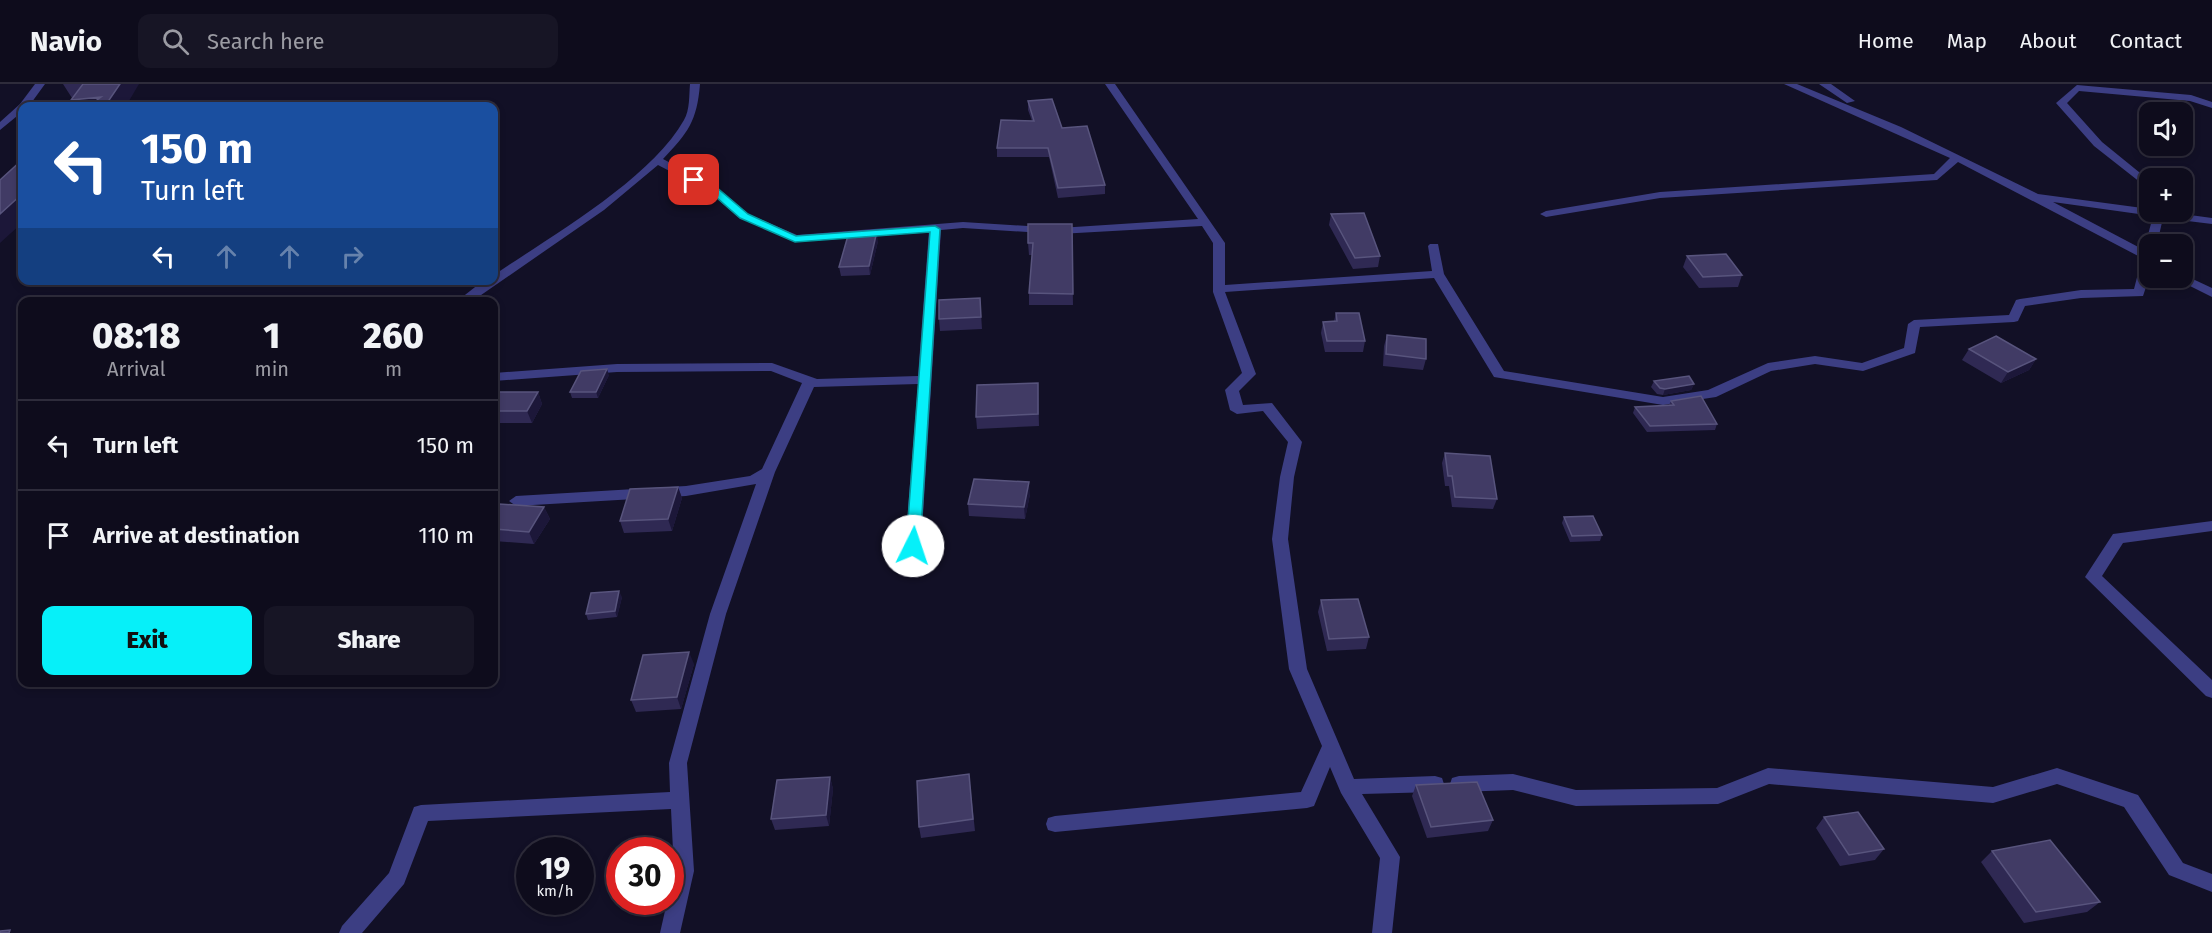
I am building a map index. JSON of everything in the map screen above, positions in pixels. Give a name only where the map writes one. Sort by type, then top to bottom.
[{"type":"street","points":[[27,102],[40,84]]},
{"type":"street","points":[[498,277],[600,206],[658,161],[690,118],[695,84]]},
{"type":"street","points":[[1110,84],[1219,243],[1219,289],[1249,374],[1232,390],[1236,410],[1267,406],[1295,442],[1287,477],[1280,540],[1298,669],[1348,787],[1390,857],[1382,933]]},
{"type":"street","points":[[1789,84],[1957,157],[2029,195],[2139,247]]},
{"type":"street","points":[[1824,84],[1879,122]]},
{"type":"street","points":[[2139,178],[2098,144],[2061,103],[2077,88],[2191,98],[2212,105]]},
{"type":"street","points":[[0,127],[18,111]]},
{"type":"street","points":[[1546,214],[1660,195],[1936,177],[1957,157]]},
{"type":"street","points":[[658,161],[712,189],[744,216],[795,239],[963,225],[1059,231],[1205,222]]},
{"type":"street","points":[[2029,195],[2139,210]]},
{"type":"street","points":[[2193,216],[2212,220]]},
{"type":"street","points":[[913,546],[935,229]]},
{"type":"street","points":[[1434,246],[1438,274],[1499,374],[1663,401],[1711,394],[1768,367],[1815,360],[1863,367],[1910,350],[1914,324],[2014,318],[2020,303],[2081,294],[2139,293],[2140,288]]},
{"type":"street","points":[[1219,289],[1438,274]]},
{"type":"street","points":[[2193,283],[2212,293]]},
{"type":"street","points":[[469,297],[486,285]]},
{"type":"street","points":[[498,376],[617,368],[772,368],[816,383],[925,380]]},
{"type":"street","points":[[670,933],[684,871],[678,763],[718,614],[768,472],[810,381]]},
{"type":"street","points":[[516,501],[686,491],[754,480],[768,472]]},
{"type":"street","points":[[2212,526],[2118,538],[2093,577],[2212,691]]},
{"type":"street","points":[[1055,824],[1307,800],[1331,746]]},
{"type":"street","points":[[1348,787],[1513,782],[1576,798],[1718,796],[1768,776],[1993,795],[2057,776],[2131,801],[2176,869],[2212,883]]},
{"type":"street","points":[[349,933],[397,878],[421,813],[680,800]]},
{"type":"building","points":[[83,84],[120,84],[108,102],[94,102],[101,97],[71,100]]},
{"type":"building","points":[[1052,99],[1062,128],[1087,126],[1105,185],[1058,188],[1048,148],[997,148],[1001,120],[1034,121],[1028,101]]},
{"type":"building","points":[[18,164],[18,198],[0,214],[0,180]]},
{"type":"building","points":[[1364,213],[1380,256],[1355,258],[1331,214]]},
{"type":"building","points":[[1028,224],[1072,224],[1073,294],[1029,293],[1033,243],[1028,243]]},
{"type":"building","points":[[877,231],[869,266],[839,267],[849,232]]},
{"type":"building","points":[[1726,254],[1742,275],[1703,277],[1687,256]]},
{"type":"building","points":[[980,298],[981,317],[939,319],[939,300]]},
{"type":"building","points":[[1336,313],[1359,313],[1365,341],[1327,341],[1323,322],[1337,321]]},
{"type":"building","points":[[1387,335],[1426,339],[1426,359],[1386,354]]},
{"type":"building","points":[[1996,336],[2036,359],[2008,372],[1969,349]]},
{"type":"building","points":[[607,369],[596,392],[570,392],[581,371]]},
{"type":"building","points":[[1689,376],[1694,384],[1665,389],[1660,388],[1654,381]]},
{"type":"building","points":[[1038,383],[1038,414],[976,417],[977,385]]},
{"type":"building","points":[[498,392],[538,392],[527,411],[498,411]]},
{"type":"building","points":[[1701,396],[1717,424],[1650,426],[1635,407],[1674,405],[1671,401]]},
{"type":"building","points":[[1445,453],[1490,456],[1497,499],[1455,497],[1452,476],[1448,476]]},
{"type":"building","points":[[974,479],[1029,482],[1024,507],[968,504]]},
{"type":"building","points":[[678,487],[668,519],[620,521],[630,489]]},
{"type":"building","points":[[498,506],[544,507],[529,532],[498,529]]},
{"type":"building","points":[[1593,516],[1602,535],[1572,536],[1564,517]]},
{"type":"building","points":[[619,591],[615,611],[586,614],[591,593]]},
{"type":"building","points":[[1358,599],[1369,637],[1329,639],[1321,600]]},
{"type":"building","points":[[689,652],[677,697],[631,700],[643,655]]},
{"type":"building","points":[[969,774],[973,819],[919,827],[917,781]]},
{"type":"building","points":[[830,777],[826,815],[771,819],[777,780]]},
{"type":"building","points":[[1477,782],[1493,820],[1431,827],[1416,785]]},
{"type":"building","points":[[1858,812],[1884,849],[1849,855],[1824,817]]},
{"type":"building","points":[[2050,840],[2100,902],[2036,912],[1992,851]]},
{"type":"building","points":[[10,930],[9,933],[0,933],[0,931]]},
{"type":"route","points":[[694,180],[712,189],[744,216],[795,239],[935,229],[913,546]]}]
